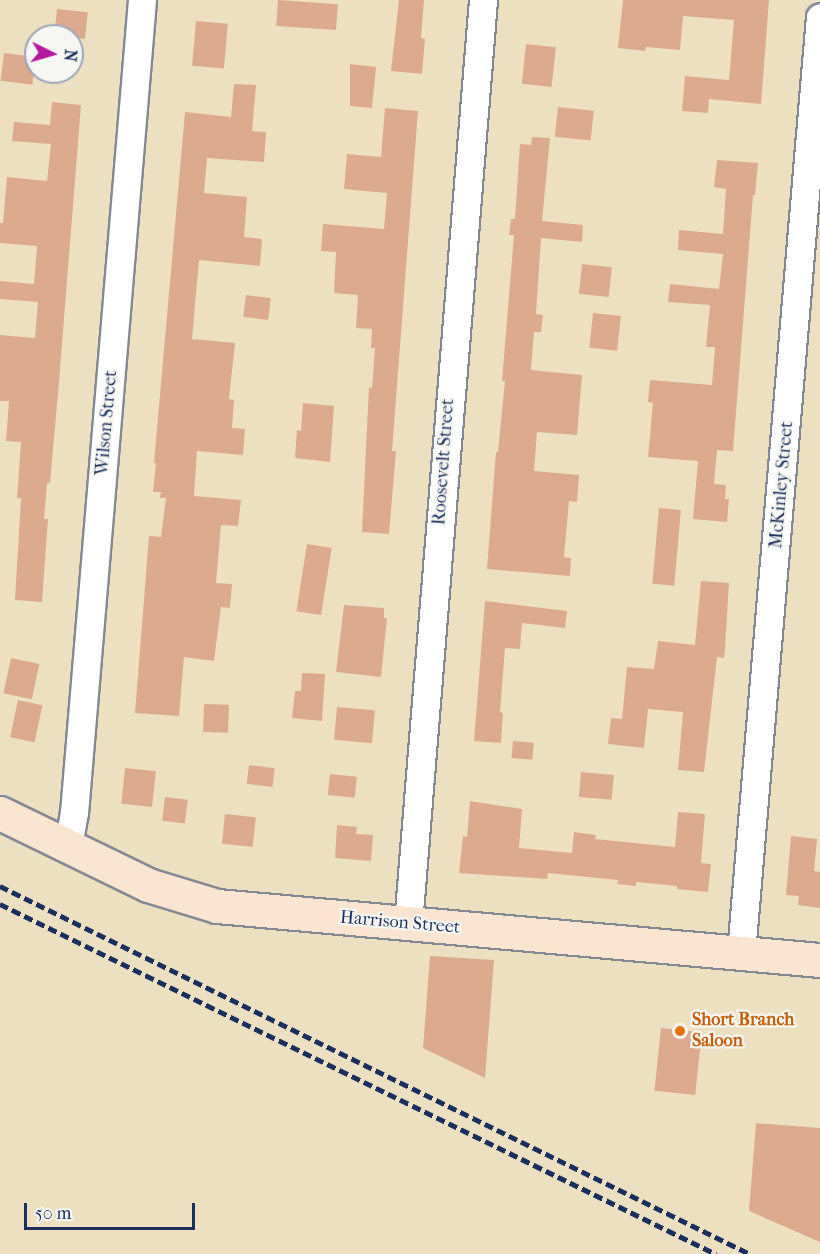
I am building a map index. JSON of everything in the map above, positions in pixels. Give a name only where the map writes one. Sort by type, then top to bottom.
[{"type":"main road","name":"Harrison Street","points":[[0,813],[148,885],[217,906],[820,960]]},
{"type":"street","name":"Wilson Street","points":[[68,846],[74,813],[142,0]]},
{"type":"street","name":"Roosevelt Street","points":[[408,924],[483,0]]},
{"type":"street","name":"McKinley Street","points":[[741,953],[820,17]]},
{"type":"building","points":[[278,0],[338,4],[336,30],[276,26]]},
{"type":"building","points":[[399,0],[424,0],[421,38],[425,39],[422,74],[391,71]]},
{"type":"building","points":[[623,0],[769,0],[761,104],[709,99],[708,113],[682,111],[685,76],[729,80],[734,20],[683,16],[680,50],[646,47],[645,51],[618,48]]},
{"type":"building","points":[[57,9],[88,12],[85,39],[84,24],[55,24]]},
{"type":"building","points":[[196,21],[228,24],[224,69],[192,66]]},
{"type":"building","points":[[526,44],[556,47],[552,87],[522,84]]},
{"type":"building","points":[[4,53],[24,55],[24,84],[1,81]]},
{"type":"building","points":[[350,64],[376,67],[372,108],[350,106]]},
{"type":"building","points":[[234,84],[256,85],[252,131],[266,132],[264,162],[207,158],[204,193],[247,197],[244,237],[262,239],[260,266],[199,260],[192,339],[235,343],[229,399],[234,400],[232,428],[245,429],[243,455],[197,451],[194,496],[241,500],[238,526],[221,525],[216,583],[232,584],[230,608],[221,607],[214,661],[184,657],[179,716],[135,713],[149,536],[161,537],[166,498],[160,498],[161,492],[153,492],[156,463],[154,463],[185,112],[231,117]]},
{"type":"building","points":[[52,102],[81,105],[50,483],[47,483],[44,519],[48,519],[42,602],[15,600],[21,498],[17,498],[21,442],[6,441],[9,401],[0,401],[0,335],[35,338],[38,302],[0,299],[0,281],[34,284],[37,246],[0,243],[0,223],[3,223],[7,177],[47,181],[51,144],[12,141],[14,122],[50,125]]},
{"type":"building","points":[[558,107],[594,111],[591,141],[555,137]]},
{"type":"building","points":[[385,108],[418,111],[392,451],[396,451],[389,534],[362,532],[369,387],[372,388],[375,348],[371,348],[372,329],[356,328],[358,295],[334,293],[336,252],[321,251],[323,224],[384,229],[387,193],[344,189],[347,154],[381,157]]},
{"type":"building","points":[[532,137],[550,138],[542,221],[583,225],[582,242],[541,238],[536,314],[543,315],[541,332],[534,332],[531,370],[582,375],[577,435],[537,432],[534,471],[579,475],[577,502],[569,501],[564,557],[571,558],[570,576],[487,569],[496,452],[498,452],[505,381],[502,381],[514,235],[509,235],[511,219],[515,219],[520,144],[531,145]]},
{"type":"building","points":[[717,160],[758,163],[755,195],[753,195],[733,451],[717,450],[714,484],[726,485],[725,499],[729,499],[727,522],[693,519],[698,461],[648,457],[653,403],[648,402],[650,380],[712,385],[715,347],[706,347],[710,305],[668,302],[670,284],[719,289],[723,254],[678,250],[679,230],[723,234],[726,189],[714,187]]},
{"type":"building","points":[[582,264],[612,267],[609,297],[579,294]]},
{"type":"building","points":[[246,295],[271,298],[268,320],[243,317]]},
{"type":"building","points":[[593,313],[621,316],[617,351],[589,348]]},
{"type":"building","points":[[303,403],[334,406],[330,462],[295,458],[297,430],[301,431]]},
{"type":"building","points":[[659,508],[681,510],[674,586],[652,584]]},
{"type":"building","points":[[307,544],[332,548],[321,615],[296,611]]},
{"type":"building","points":[[701,581],[729,583],[724,658],[717,657],[704,772],[678,770],[683,712],[648,709],[644,748],[608,744],[611,718],[622,719],[627,667],[654,669],[658,641],[695,645]]},
{"type":"building","points":[[485,601],[567,611],[565,628],[522,623],[520,649],[505,648],[500,712],[503,713],[501,743],[474,741]]},
{"type":"building","points":[[344,605],[384,608],[384,618],[387,618],[381,677],[336,672]]},
{"type":"building","points":[[11,658],[39,664],[32,699],[4,693]]},
{"type":"building","points":[[302,673],[325,674],[322,721],[292,718],[295,691],[301,691]]},
{"type":"building","points":[[18,700],[42,705],[35,742],[10,737]]},
{"type":"building","points":[[204,704],[229,705],[228,733],[203,732]]},
{"type":"building","points":[[337,707],[375,710],[372,743],[334,740]]},
{"type":"building","points":[[513,741],[534,743],[532,760],[512,758]]},
{"type":"building","points":[[249,765],[275,768],[272,787],[247,784]]},
{"type":"building","points":[[125,768],[156,771],[152,807],[121,804]]},
{"type":"building","points":[[581,772],[614,775],[612,800],[579,797]]},
{"type":"building","points":[[330,774],[357,777],[355,798],[328,795]]},
{"type":"building","points":[[165,797],[188,800],[185,824],[162,821]]},
{"type":"building","points":[[470,801],[522,809],[519,848],[572,853],[574,832],[596,835],[595,839],[675,847],[678,812],[705,814],[701,863],[711,864],[708,892],[636,882],[636,886],[617,884],[618,880],[548,873],[547,879],[459,873],[463,836],[467,837]]},
{"type":"building","points":[[225,814],[256,817],[253,847],[222,844]]},
{"type":"building","points":[[337,825],[357,827],[356,834],[373,835],[371,861],[335,858]]},
{"type":"building","points":[[791,836],[817,839],[814,871],[820,872],[820,908],[798,905],[799,896],[786,895]]},
{"type":"building","points":[[430,956],[494,960],[485,1078],[423,1048]]},
{"type":"building","points":[[661,1028],[702,1032],[695,1095],[654,1091]]},
{"type":"building","points":[[756,1123],[820,1128],[820,1242],[749,1211]]},
{"type":"railway","points":[[0,886],[750,1254]]},
{"type":"railway","points":[[0,904],[716,1254]]},
{"type":"place","name":"Short Branch Saloon","points":[[680,1031]]}]
